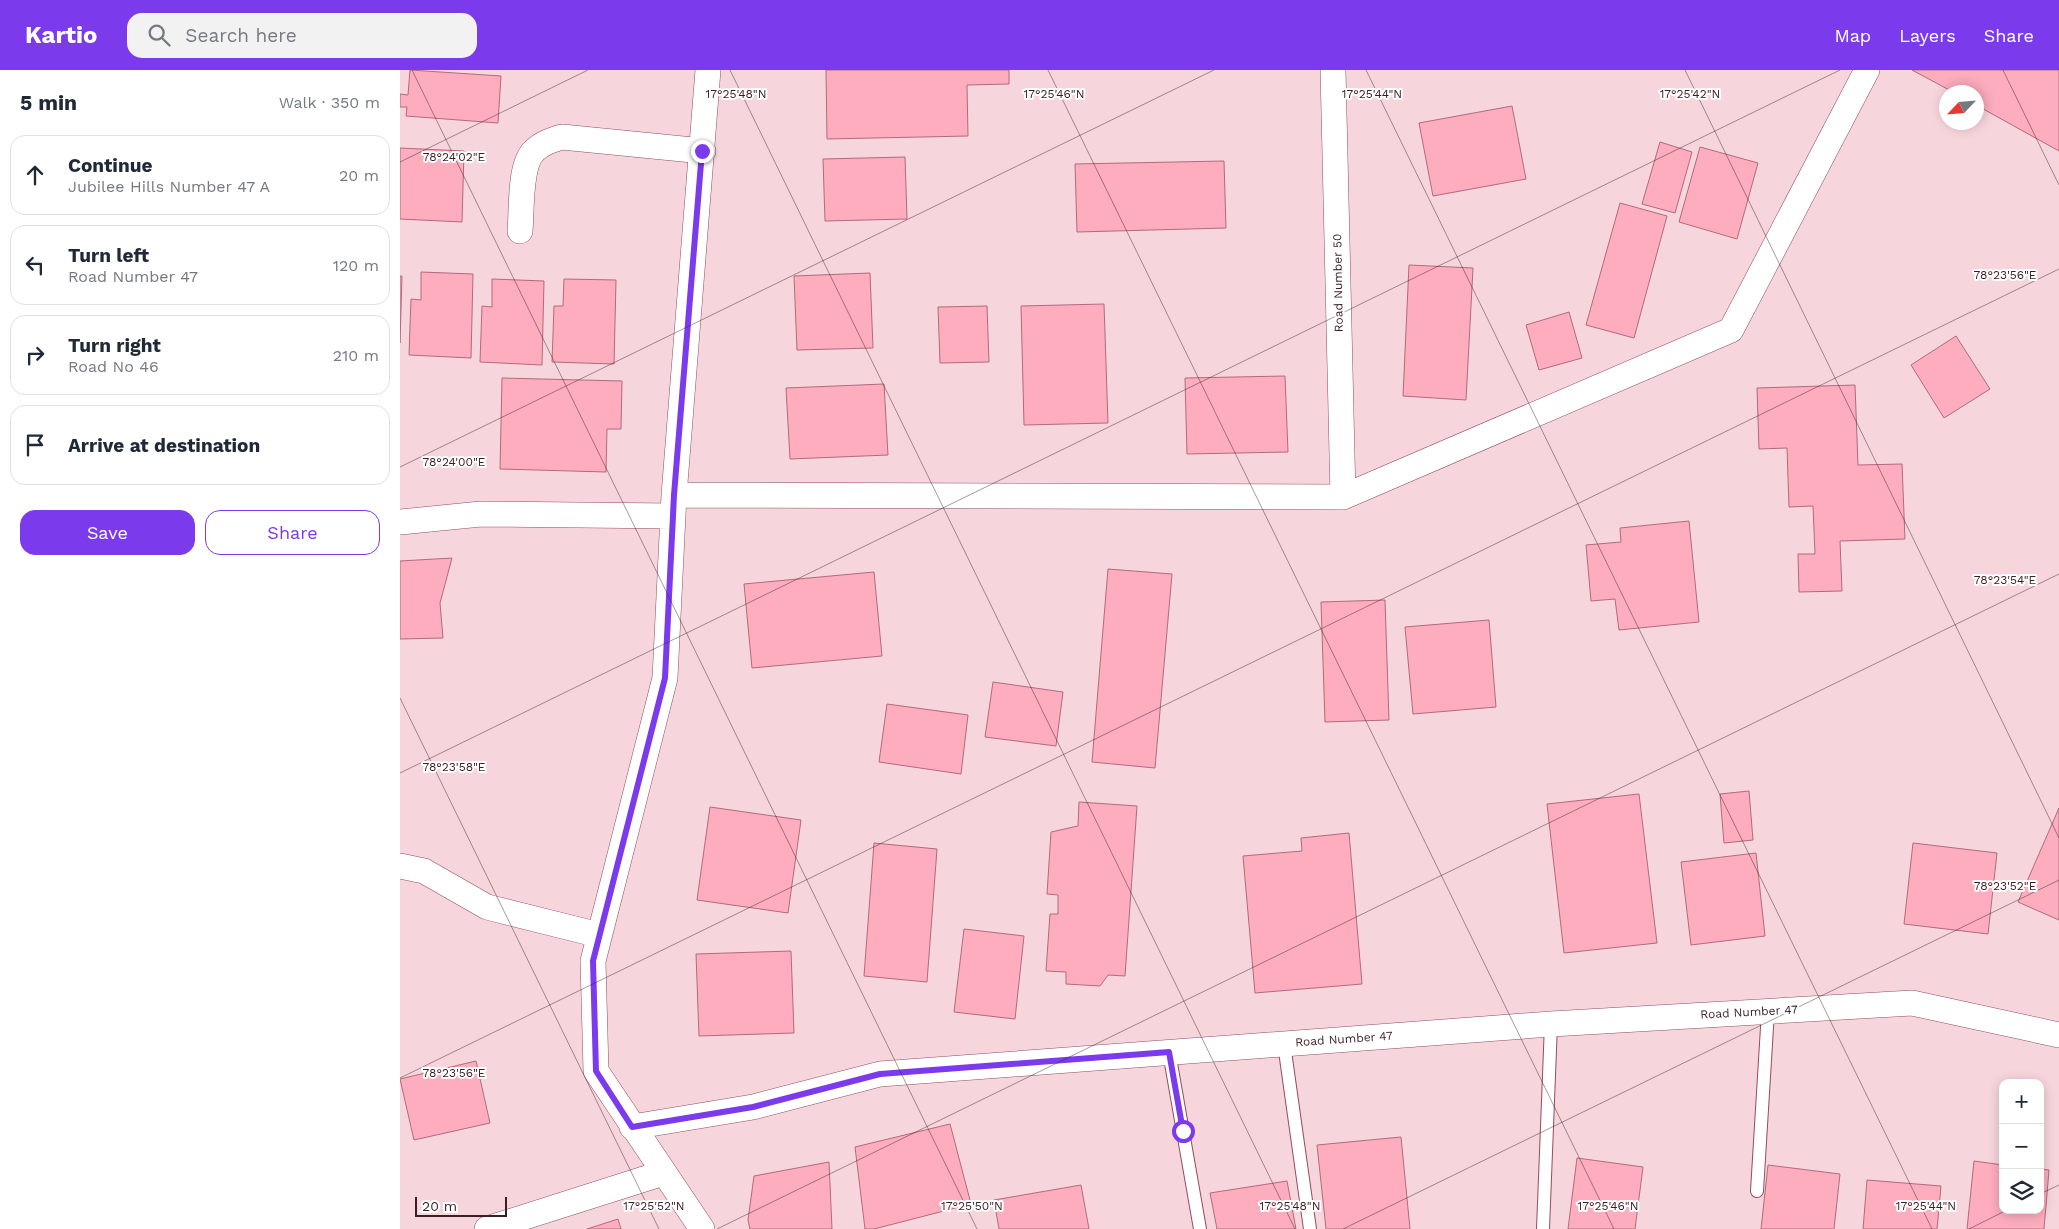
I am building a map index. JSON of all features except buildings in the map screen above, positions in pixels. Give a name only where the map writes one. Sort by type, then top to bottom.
[{"type":"street","points":[[702,1229],[596,1071],[593,961],[665,678],[673,506],[708,70]]},
{"type":"street","name":"Road Number 50","points":[[1333,70],[1342,497]]},
{"type":"street","points":[[400,522],[481,514],[673,506],[1342,497],[1731,330],[1867,70]]},
{"type":"street","points":[[520,231],[524,176],[527,165],[533,152],[547,142],[562,137],[702,151]]},
{"type":"street","points":[[400,866],[424,871],[487,907],[599,935]]},
{"type":"street","name":"Road Number 47","points":[[632,1127],[753,1107],[880,1074],[1551,1024],[1912,1002],[2059,1035]]},
{"type":"street","points":[[487,1229],[663,1173]]},
{"type":"lane","points":[[1757,1191],[1768,1011]]},
{"type":"lane","points":[[1543,1229],[1551,1024]]},
{"type":"lane","points":[[1284,1044],[1310,1229]]},
{"type":"lane","points":[[1169,1052],[1200,1229]]},
{"type":"route","points":[[702,151],[674,495],[665,678],[593,961],[596,1071],[632,1127],[753,1107],[880,1074],[1169,1052],[1183,1131]]}]
